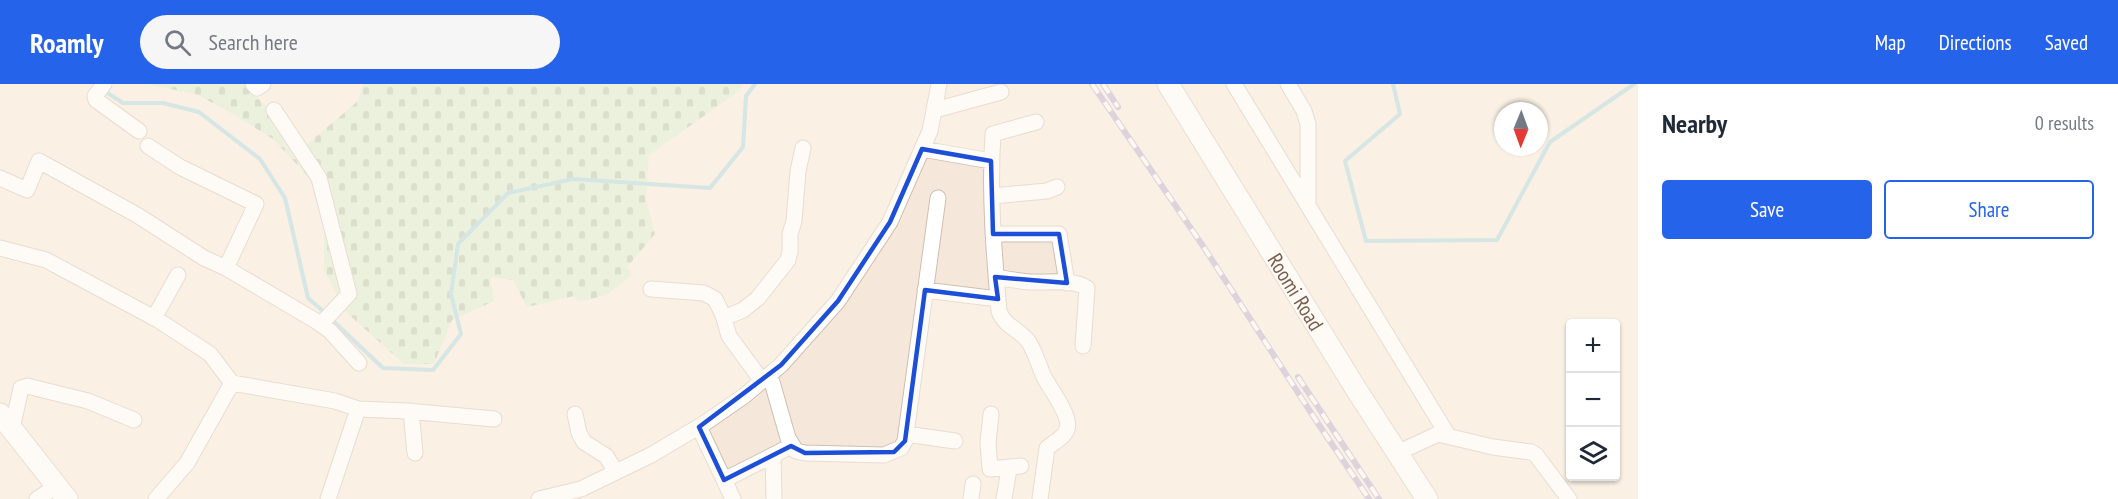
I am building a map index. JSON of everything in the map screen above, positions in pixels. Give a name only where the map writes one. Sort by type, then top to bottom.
[{"type":"street","points":[[253,84],[256,88],[263,84]]},
{"type":"street","points":[[539,499],[582,489],[651,455],[699,427],[744,396],[781,366],[838,301],[890,222],[930,132],[939,84]]},
{"type":"street","name":"Roomi Road","points":[[1168,84],[1427,499]]},
{"type":"street","points":[[1234,84],[1447,434]]},
{"type":"street","points":[[1288,84],[1304,111],[1308,124],[1308,206]]},
{"type":"street","points":[[100,88],[95,96],[96,100],[139,131]]},
{"type":"street","points":[[935,110],[1001,92]]},
{"type":"street","points":[[274,110],[319,178],[349,294],[321,324]]},
{"type":"street","points":[[1036,122],[993,134],[991,161],[993,234],[998,299],[1002,319],[1027,339],[1037,357],[1043,375],[1064,411],[1069,426],[1066,433],[1047,448],[1040,499]]},
{"type":"street","points":[[148,146],[180,167],[256,204],[226,268]]},
{"type":"street","points":[[724,318],[743,310],[758,298],[788,260],[802,148]]},
{"type":"street","points":[[922,149],[991,161]]},
{"type":"street","points":[[0,178],[27,190],[39,161],[137,215],[204,258],[226,268],[321,324],[359,363]]},
{"type":"street","points":[[992,196],[1039,192],[1057,187]]},
{"type":"street","points":[[651,289],[704,293],[720,305],[729,336],[766,378],[791,446],[796,451],[884,455],[901,448],[905,441],[938,198]]},
{"type":"street","points":[[993,234],[1057,233],[1060,237],[1067,283]]},
{"type":"street","points":[[0,248],[46,260],[153,318],[210,354],[232,383],[335,401],[358,409],[411,411],[494,419]]},
{"type":"street","points":[[153,318],[178,275]]},
{"type":"street","points":[[996,277],[1029,282],[1067,283],[1087,288],[1083,346]]},
{"type":"street","points":[[925,290],[998,299]]},
{"type":"street","points":[[156,499],[187,463],[232,383]]},
{"type":"street","points":[[37,499],[62,493],[6,422],[21,388],[27,386],[88,401],[134,420]]},
{"type":"street","points":[[328,499],[358,409]]},
{"type":"street","points":[[411,411],[415,453]]},
{"type":"street","points":[[575,414],[579,433],[584,442],[606,456],[616,472]]},
{"type":"street","points":[[991,414],[988,443],[990,469],[1015,467],[1004,499]]},
{"type":"street","points":[[699,427],[733,499]]},
{"type":"street","points":[[906,434],[955,441]]},
{"type":"street","points":[[1397,453],[1438,434],[1447,434],[1493,447],[1531,452],[1536,455],[1569,499]]},
{"type":"street","points":[[724,480],[791,446]]},
{"type":"street","points":[[773,455],[774,499]]},
{"type":"highlighted area","points":[[922,149],[991,161],[993,234],[1059,234],[1067,283],[995,277],[998,299],[925,290],[905,441],[894,452],[805,453],[791,446],[724,480],[699,427],[781,365],[838,301],[890,222]]},
{"type":"shaded area","points":[[0,84],[1638,84],[1638,499],[0,499]]},
{"type":"green space","points":[[147,84],[244,84],[305,146],[358,101],[363,84],[743,84],[739,91],[649,155],[646,199],[655,234],[627,267],[632,275],[607,295],[578,302],[574,296],[527,307],[513,280],[490,277],[494,301],[452,320],[434,364],[404,364],[346,312],[324,270],[324,224],[313,182],[273,139],[229,112],[198,95]]},
{"type":"waterway","points":[[330,318],[383,368],[433,370],[461,334],[451,294],[458,244],[508,193],[573,179],[710,188],[743,147],[746,96],[755,84]]},
{"type":"waterway","points":[[1393,84],[1400,114],[1345,161],[1366,241],[1497,240],[1550,142],[1634,84]]},
{"type":"waterway","points":[[103,90],[123,103],[163,103],[199,112],[260,159],[285,198],[308,298],[325,313]]},
{"type":"railway","points":[[1092,84],[1201,243],[1369,499]]},
{"type":"railway","points":[[1103,84],[1118,107]]},
{"type":"railway","points":[[1298,377],[1379,499]]}]
